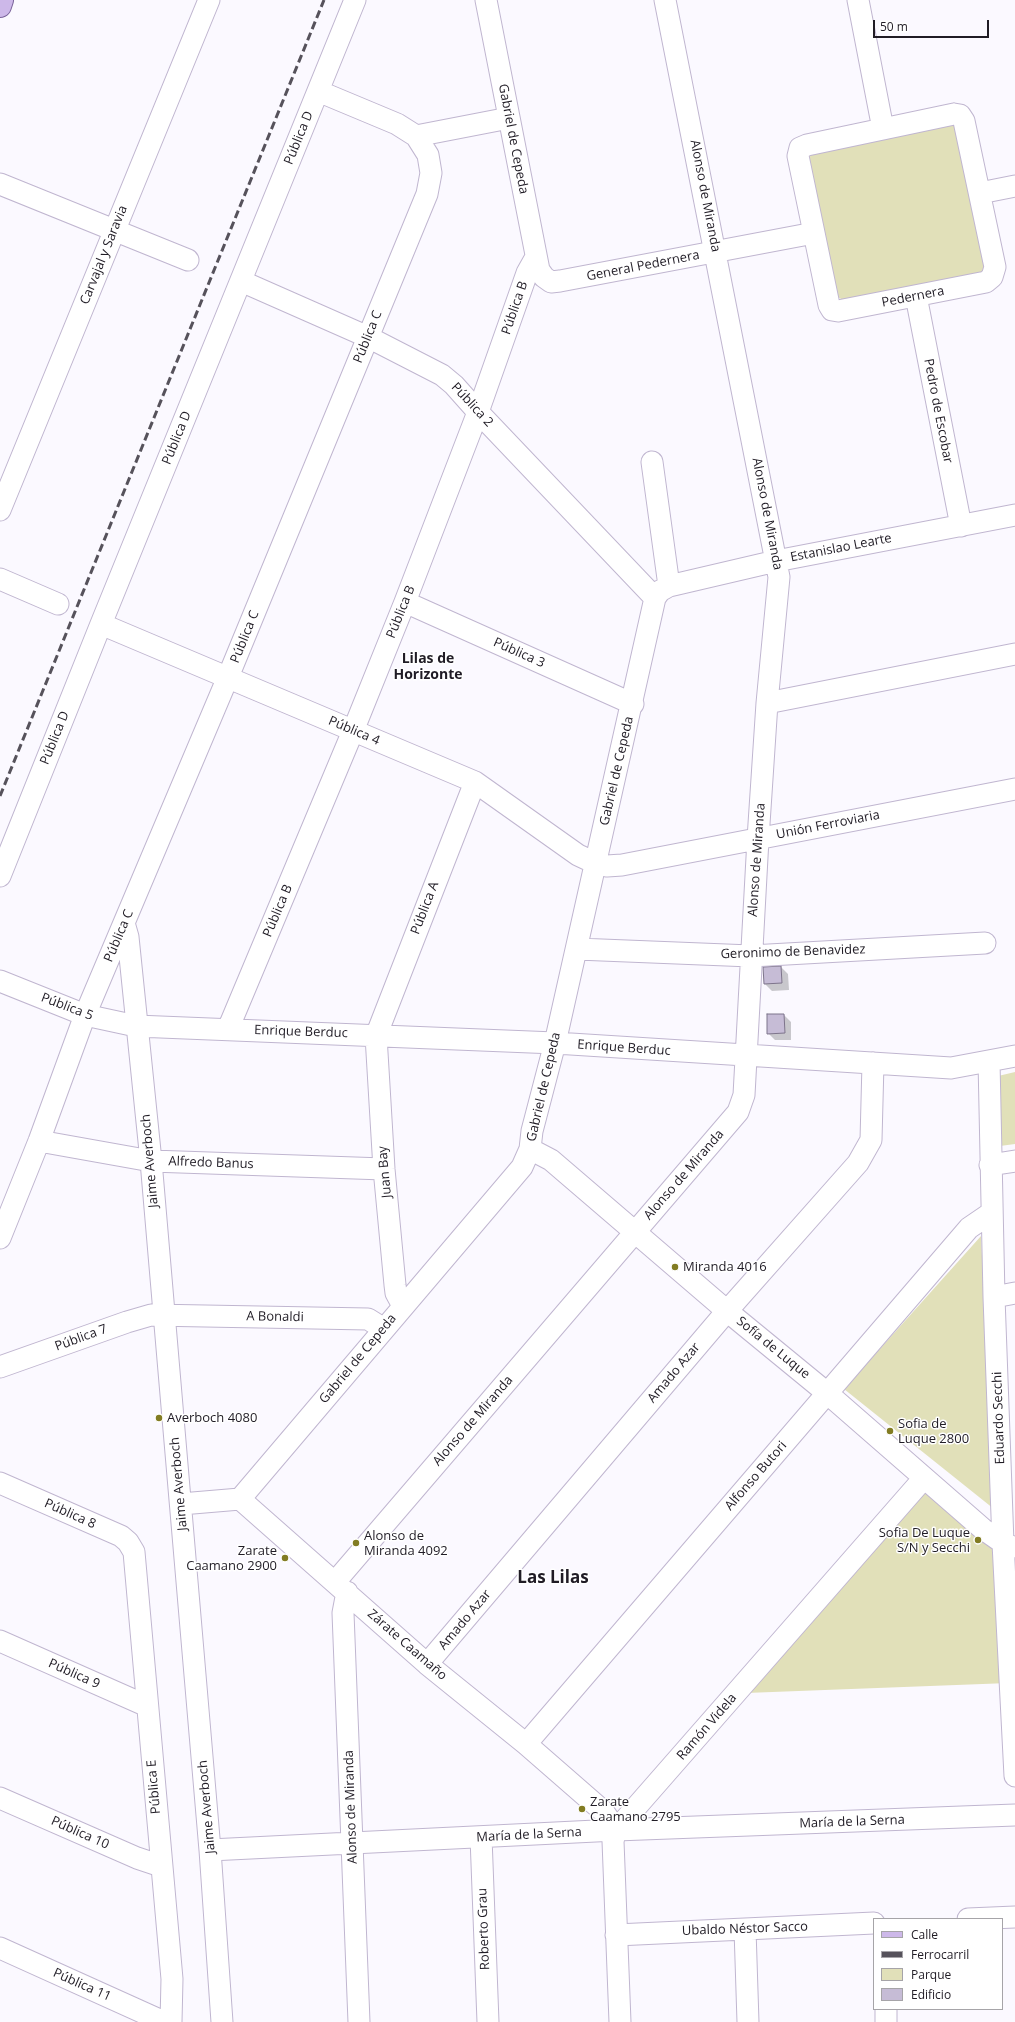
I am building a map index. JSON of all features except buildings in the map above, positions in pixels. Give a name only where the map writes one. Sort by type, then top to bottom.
[{"type":"main road","points":[[0,6],[2,0]]},
{"type":"street","name":"Carvajal y Saravia","points":[[0,510],[209,0]]},
{"type":"street","name":"Pública D","points":[[0,876],[100,624],[355,0]]},
{"type":"street","name":"Gabriel de Cepeda","points":[[486,0],[536,257],[539,270],[544,277]]},
{"type":"street","name":"Alonso de Miranda","points":[[359,2022],[341,1587],[635,1232],[738,1112],[744,1095],[750,956],[767,703],[779,577],[665,0]]},
{"type":"street","points":[[858,0],[883,129]]},
{"type":"street","name":"Pública C","points":[[0,1238],[39,1141],[85,1015],[228,677],[427,194],[430,173],[428,155],[416,136],[397,124],[318,92]]},
{"type":"street","points":[[814,233],[798,156],[800,148],[807,144],[954,114],[960,115],[964,121],[980,193],[1015,186]]},
{"type":"street","points":[[416,136],[509,118]]},
{"type":"street","points":[[0,184],[188,260]]},
{"type":"street","name":"Pedernera","points":[[814,233],[829,305],[832,310],[838,311],[986,282],[992,277],[995,267],[980,193]]},
{"type":"street","name":"General Pedernera","points":[[544,277],[551,282],[560,281],[814,233]]},
{"type":"street","name":"Pública B","points":[[228,1029],[353,731],[405,602],[478,412],[527,273],[536,257]]},
{"type":"street","name":"Pública 2","points":[[241,281],[368,337],[442,374],[478,412],[662,592]]},
{"type":"street","name":"Pedro de Escobar","points":[[916,296],[961,526]]},
{"type":"street","points":[[652,462],[662,592]]},
{"type":"street","name":"Estanislao Learte","points":[[662,592],[776,561],[1015,515]]},
{"type":"street","points":[[0,579],[58,604]]},
{"type":"street","name":"Gabriel de Cepeda","points":[[240,1499],[522,1167],[530,1149],[532,1132],[555,1043],[595,863],[633,704],[662,592]]},
{"type":"street","name":"Pública 3","points":[[405,602],[633,704]]},
{"type":"street","name":"Pública 4","points":[[100,624],[474,782],[578,855],[595,863]]},
{"type":"street","points":[[767,703],[1015,654]]},
{"type":"street","name":"Pública A","points":[[376,1036],[474,782]]},
{"type":"street","name":"Unión Ferroviaria","points":[[595,863],[607,866],[622,865],[1015,790]]},
{"type":"street","name":"Jaime Averboch","points":[[124,923],[128,937],[151,1160],[210,1850],[222,2022]]},
{"type":"street","name":"Geronimo de Benavidez","points":[[577,949],[750,956],[985,943]]},
{"type":"street","name":"Pública 5","points":[[0,981],[85,1015],[136,1026]]},
{"type":"street","name":"Enrique Berduc","points":[[136,1026],[555,1043],[951,1068],[1015,1056]]},
{"type":"street","name":"Juan Bay","points":[[376,1036],[384,1169],[396,1293],[404,1306]]},
{"type":"street","name":"Eduardo Secchi","points":[[989,1061],[991,1213],[994,1297],[1007,1426],[1015,1776]]},
{"type":"street","name":"Amado Azar","points":[[427,1664],[727,1310],[858,1163],[865,1153],[870,1140],[873,1063]]},
{"type":"street","name":"Alfredo Banus","points":[[39,1141],[151,1160],[384,1169]]},
{"type":"street","name":"Sofía de Luque","points":[[530,1149],[551,1160],[827,1393],[983,1529],[1009,1545]]},
{"type":"street","points":[[990,1165],[1015,1161]]},
{"type":"street","name":"Alfonso Butori","points":[[526,1744],[969,1228],[991,1213]]},
{"type":"street","points":[[994,1297],[1015,1293]]},
{"type":"street","name":"A Bonaldi","points":[[164,1315],[368,1319],[384,1329]]},
{"type":"street","name":"Pública 7","points":[[0,1367],[142,1317],[164,1315]]},
{"type":"street","name":"Ramón Videla","points":[[616,1830],[924,1478]]},
{"type":"street","name":"Pública 8","points":[[0,1483],[120,1536],[128,1542],[134,1552]]},
{"type":"street","points":[[181,1504],[240,1499]]},
{"type":"street","name":"Zárate Caamaño","points":[[240,1499],[427,1664],[526,1744],[604,1812],[616,1830]]},
{"type":"street","name":"Pública E","points":[[134,1552],[160,1866],[172,1979],[171,2022]]},
{"type":"street","name":"Pública 9","points":[[0,1641],[147,1706]]},
{"type":"street","name":"Pública 10","points":[[0,1798],[137,1858],[160,1866]]},
{"type":"street","name":"María de la Serna","points":[[210,1850],[616,1830],[1015,1815]]},
{"type":"street","points":[[616,1830],[613,1841],[620,2022]]},
{"type":"street","name":"Roberto Grau","points":[[481,1837],[488,2022]]},
{"type":"street","points":[[992,1918],[1015,1917]]},
{"type":"street","name":"Ubaldo Néstor Sacco","points":[[616,1935],[873,1924]]},
{"type":"street","points":[[744,1929],[748,2022]]},
{"type":"street","name":"Pública 11","points":[[0,1948],[164,2022]]},
{"type":"street","points":[[886,2010],[886,2022]]},
{"type":"green space","points":[[956,120],[986,264],[981,273],[843,300],[834,295],[805,156]]},
{"type":"green space","points":[[1015,1072],[1015,1144],[1000,1146],[994,1077]]},
{"type":"green space","points":[[981,1236],[994,1509],[844,1389]]},
{"type":"green space","points":[[926,1485],[1000,1550],[1009,1683],[746,1693]]},
{"type":"railway","points":[[0,796],[324,0]]},
{"type":"place","name":"Miranda 4016","points":[[675,1267]]},
{"type":"place","name":"Averboch 4080","points":[[159,1418]]},
{"type":"place","name":"Sofia de Luque 2800","points":[[890,1431]]},
{"type":"place","name":"Sofia De Luque S/N y Secchi","points":[[978,1540]]},
{"type":"place","name":"Alonso de Miranda 4092","points":[[356,1543]]},
{"type":"place","name":"Zarate Caamano 2900","points":[[285,1558]]},
{"type":"place","name":"Zarate Caamano 2795","points":[[582,1809]]},
{"type":"district","name":"Lilas de Horizonte","points":[[428,668]]},
{"type":"district","name":"Las Lilas","points":[[553,1578]]}]
